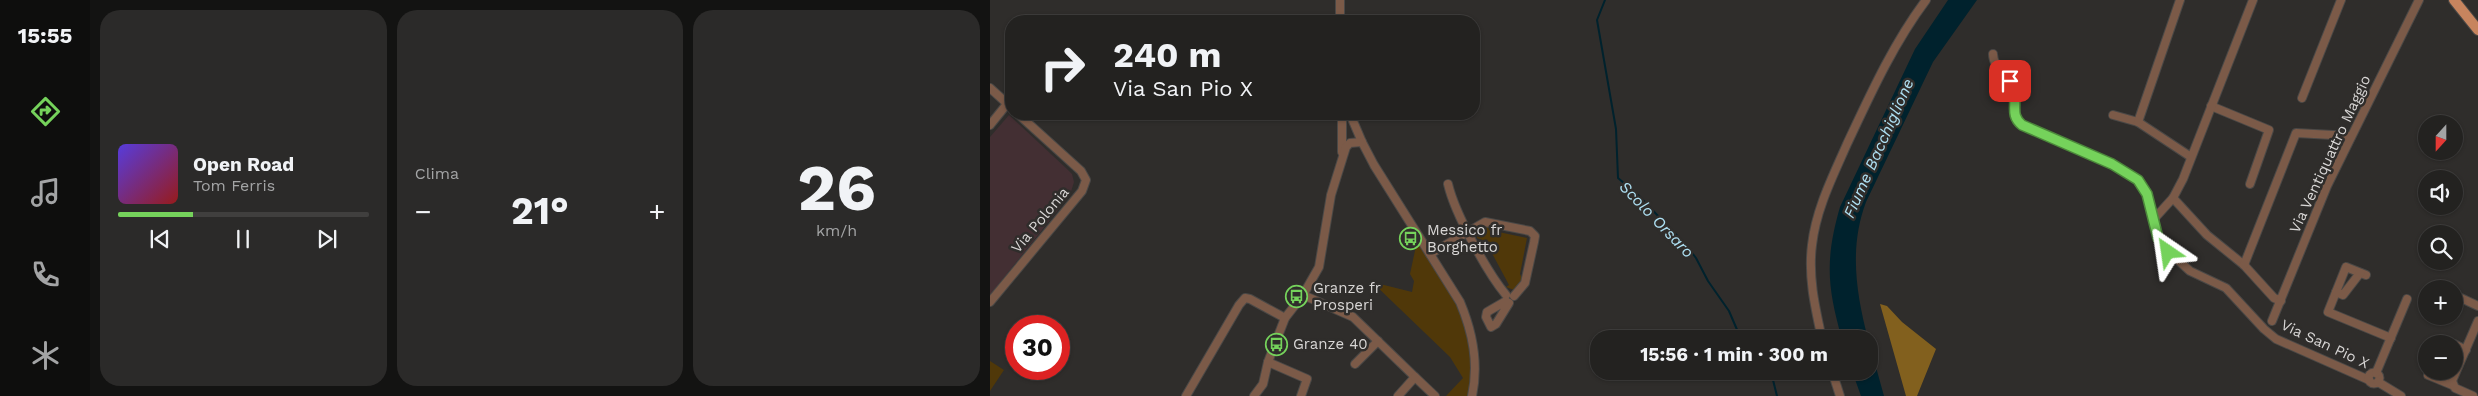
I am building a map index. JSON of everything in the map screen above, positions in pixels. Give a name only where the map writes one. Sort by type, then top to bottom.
[{"type":"main road","points":[[2454,0],[2474,18],[2478,30]]},
{"type":"street","points":[[1340,0],[1340,15]]},
{"type":"street","points":[[1820,330],[1810,281],[1812,244],[1816,222],[1830,182],[1865,105],[1905,31],[1926,0]]},
{"type":"street","points":[[2138,122],[2180,0]]},
{"type":"street","points":[[2153,220],[2173,198],[2253,0]]},
{"type":"street","points":[[2302,98],[2341,0]]},
{"type":"street","name":"Via Ventiquattro Maggio","points":[[2272,321],[2327,186],[2419,0]]},
{"type":"street","name":"Via San Pio X","points":[[1993,54],[1995,62],[2010,81],[2015,95],[2014,114],[2016,120],[2022,125],[2112,164],[2138,180],[2147,194],[2158,238],[2180,263],[2196,274],[2226,288],[2272,336],[2373,383],[2378,382],[2401,396]]},
{"type":"street","points":[[990,88],[1005,102]]},
{"type":"street","points":[[2211,106],[2269,130],[2250,184]]},
{"type":"street","points":[[990,125],[1005,110]]},
{"type":"street","points":[[2113,115],[2138,122],[2191,157]]},
{"type":"street","name":"Via Polonia","points":[[990,302],[1082,191],[1086,180],[1081,171],[1025,120]]},
{"type":"street","points":[[1341,158],[1342,120]]},
{"type":"street","points":[[1353,120],[1362,142],[1460,302],[1468,320],[1475,356],[1472,396]]},
{"type":"street","points":[[2244,265],[2296,133],[2351,136]]},
{"type":"street","points":[[1254,396],[1263,384],[1268,362],[1285,318],[1303,295],[1318,267],[1331,195],[1341,158],[1350,143],[1362,142]]},
{"type":"street","points":[[1430,254],[1468,232],[1485,222],[1534,233],[1526,283],[1509,299],[1468,232],[1452,201],[1448,184]]},
{"type":"street","points":[[2173,198],[2207,235],[2244,265],[2274,298],[2280,301]]},
{"type":"street","name":"Via San Pio X","points":[[2336,292],[2342,295],[2363,274],[2346,267],[2336,292],[2328,312],[2391,338]]},
{"type":"street","points":[[1303,295],[1353,316],[1435,396]]},
{"type":"street","points":[[1186,396],[1239,304],[1245,298],[1285,318]]},
{"type":"street","name":"Via San Pio X","points":[[2369,380],[2370,375],[2376,373],[2407,299]]},
{"type":"street","points":[[2463,299],[2478,306]]},
{"type":"street","points":[[2452,385],[2478,321]]},
{"type":"street","points":[[1355,364],[1378,340]]},
{"type":"street","points":[[1268,362],[1307,379],[1301,396]]},
{"type":"street","name":"Via San Pio X","points":[[2376,373],[2380,377],[2378,382]]},
{"type":"street","points":[[1398,396],[1415,377]]},
{"type":"street","points":[[1835,380],[1840,396]]},
{"type":"street","points":[[2440,380],[2472,396]]},
{"type":"shaded area","points":[[1005,120],[1014,120],[1072,174],[1074,182],[1070,195],[990,295],[990,137]]},
{"type":"shaded area","points":[[1489,226],[1489,230],[1527,238],[1520,274],[1523,280],[1514,290],[1506,287],[1509,285],[1486,242],[1477,238],[1478,231]]},
{"type":"shaded area","points":[[1419,232],[1461,301],[1476,376],[1468,396],[1446,396],[1463,378],[1450,357],[1372,282],[1412,292],[1414,281],[1410,274]]},
{"type":"shaded area","points":[[1880,304],[1887,306],[1902,322],[1936,349],[1917,396],[1906,396]]},
{"type":"shaded area","points":[[990,361],[1004,370],[990,391]]},
{"type":"water","name":"Fiume Bacchiglione","points":[[1948,0],[1977,0],[1933,62],[1866,202],[1857,236],[1856,253],[1860,305],[1866,330],[1840,330],[1833,304],[1830,273],[1830,258],[1835,225],[1840,207],[1915,49]]},
{"type":"water","points":[[1878,374],[1884,396],[1861,396],[1855,380],[1878,380]]},
{"type":"waterway","name":"Scolo Orsaro","points":[[1605,0],[1597,20],[1616,129],[1618,178],[1638,195],[1686,245],[1729,311],[1737,330]]},
{"type":"waterway","name":"Scolo Orsaro","points":[[1773,380],[1777,396]]},
{"type":"place","name":"Messico fr Borghetto","points":[[1411,239]]},
{"type":"place","name":"Granze fr Prosperi","points":[[1297,297]]},
{"type":"place","name":"Granze 40","points":[[1277,344]]},
{"type":"route","points":[[2010,81],[2015,95],[2014,114],[2016,120],[2022,125],[2112,164],[2138,180],[2147,194],[2158,238],[2168,252]]}]
